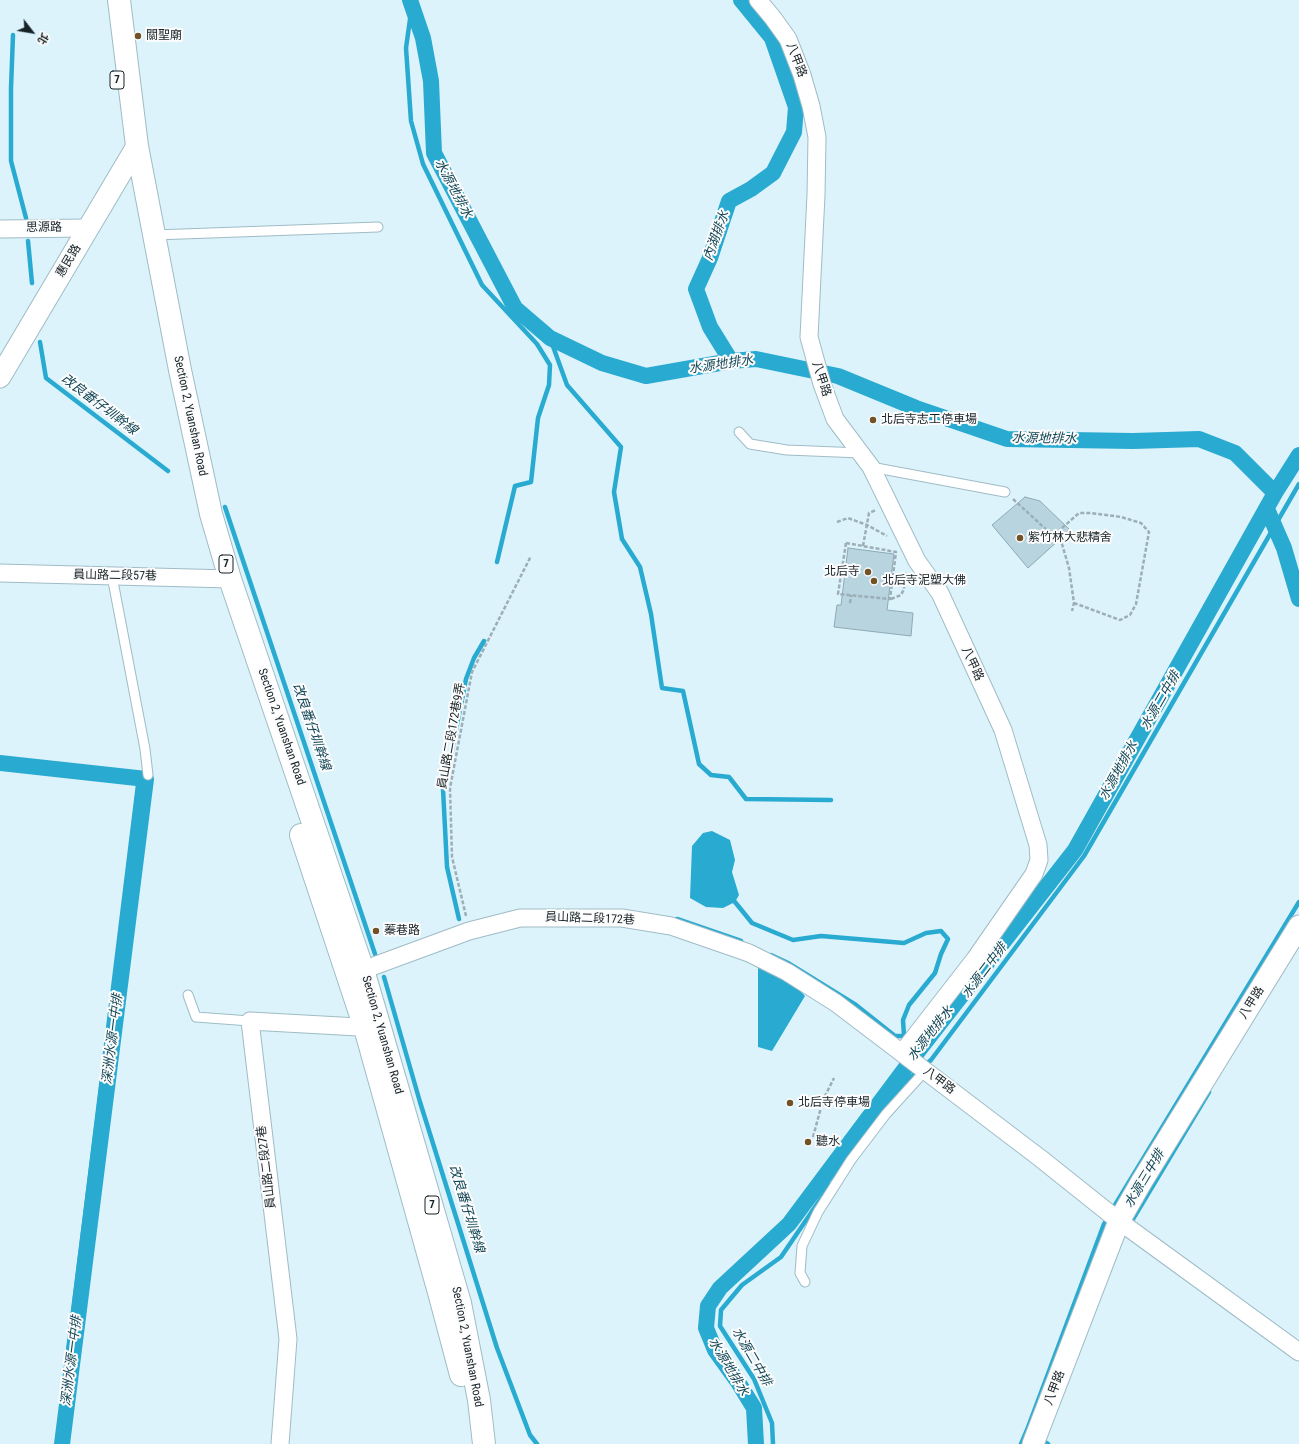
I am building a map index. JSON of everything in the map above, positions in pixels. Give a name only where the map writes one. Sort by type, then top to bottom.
[{"type":"main road","name":"Section 2, Yuanshan Road","points":[[106,0],[133,153],[157,327],[178,431],[197,509],[223,579],[355,973],[460,1302],[479,1400],[484,1444]]},
{"type":"main road","name":"Section 2, Yuanshan Road","points":[[119,0],[133,153],[154,235],[223,579]]},
{"type":"main road","name":"Section 2, Yuanshan Road","points":[[373,1028],[463,1384],[469,1444]]},
{"type":"street","name":"八甲路","points":[[758,0],[788,39],[802,75],[811,106],[817,137],[816,195],[809,337],[814,360],[835,419],[871,467],[917,561],[940,593],[1003,730],[1038,845],[1038,860],[1034,874],[975,959],[912,1061],[1040,1158],[1119,1221]]},
{"type":"street","name":"惠民路","points":[[0,377],[133,153]]},
{"type":"street","name":"思源路","points":[[0,229],[88,228]]},
{"type":"street","name":"員山路二段57巷","points":[[0,573],[223,579]]},
{"type":"street","name":"員山路二段172巷","points":[[355,973],[469,931],[520,918],[622,918],[671,926],[749,953],[787,972],[836,1003],[912,1061]]},
{"type":"street","name":"八甲路","points":[[1033,1444],[1119,1221],[1298,927]]},
{"type":"street","points":[[250,1021],[373,1028]]},
{"type":"street","name":"員山路二段27巷","points":[[250,1021],[288,1339],[280,1444]]},
{"type":"street","points":[[1119,1221],[1299,1352]]},
{"type":"lane","points":[[154,235],[378,227]]},
{"type":"lane","points":[[739,432],[750,444],[780,449],[861,453]]},
{"type":"lane","points":[[871,467],[1006,492]]},
{"type":"lane","points":[[112,576],[148,775]]},
{"type":"lane","points":[[188,995],[196,1017],[250,1021]]},
{"type":"lane","points":[[805,1282],[800,1273],[802,1246],[818,1212],[850,1160],[886,1114],[912,1061]]},
{"type":"path","points":[[1006,492],[1062,544],[1069,568],[1074,603],[1072,611]]},
{"type":"path","points":[[863,546],[869,513],[889,504]]},
{"type":"path","points":[[1053,536],[1079,513],[1091,512],[1121,517],[1141,523],[1149,532],[1136,604],[1130,615],[1120,620],[1074,603]]},
{"type":"path","points":[[837,522],[848,518],[867,525],[886,535],[890,540]]},
{"type":"path","points":[[890,599],[896,552],[846,543],[838,594],[890,599],[901,595],[904,589],[905,569]]},
{"type":"path","points":[[898,549],[902,554]]},
{"type":"path","name":"員山路二段172巷9弄","points":[[469,931],[452,857],[450,788],[472,672],[531,556]]},
{"type":"path","points":[[850,603],[851,595]]},
{"type":"path","points":[[813,1137],[823,1100],[834,1078]]},
{"type":"water","points":[[712,831],[730,840],[735,860],[732,872],[739,895],[735,902],[723,908],[706,907],[690,898],[692,846],[703,833]]},
{"type":"water","points":[[758,962],[794,984],[805,996],[772,1051],[758,1047]]},
{"type":"building","points":[[1025,497],[1040,501],[1070,530],[1028,568],[992,525]]},
{"type":"building","points":[[848,548],[894,554],[887,610],[913,613],[911,636],[834,627],[837,605],[841,605]]},
{"type":"waterway","name":"水源地排水","points":[[410,0],[423,38],[431,81],[434,153],[515,308],[550,338],[602,363],[646,376],[731,361],[756,359],[838,376],[916,408],[1007,439],[1133,441],[1199,439],[1235,453],[1275,493],[1075,850],[919,1050],[789,1224],[720,1288],[708,1306],[706,1328],[715,1350],[738,1382],[754,1408],[756,1444]]},
{"type":"waterway","name":"內湖排水","points":[[731,361],[710,327],[696,289],[710,258],[729,201],[751,189],[773,173],[794,132],[796,107],[772,38],[741,0]]},
{"type":"waterway","points":[[412,5],[406,48],[411,121],[423,164],[482,285],[537,344],[550,365],[549,385],[538,418],[531,482],[515,486],[497,562]]},
{"type":"waterway","name":"改良番仔圳幹線","points":[[13,35],[11,161],[26,218]]},
{"type":"waterway","points":[[772,38],[788,58]]},
{"type":"waterway","name":"改良番仔圳幹線","points":[[28,241],[32,283]]},
{"type":"waterway","points":[[550,338],[567,385],[621,447],[614,492],[622,539],[640,567],[651,614],[662,688],[683,691],[699,764],[711,775],[729,777],[746,799],[831,800]]},
{"type":"waterway","name":"改良番仔圳幹線","points":[[40,342],[46,378],[168,471]]},
{"type":"waterway","points":[[1275,493],[1299,455]]},
{"type":"waterway","name":"水源二中排","points":[[884,1111],[903,1084],[931,1060],[1084,856],[1299,484]]},
{"type":"waterway","name":"改良番仔圳幹線","points":[[225,507],[375,954]]},
{"type":"waterway","name":"水源地排水","points":[[1267,509],[1284,548],[1299,599]]},
{"type":"waterway","points":[[459,919],[447,867],[443,789],[466,679],[474,658],[484,641]]},
{"type":"waterway","name":"深洲水源一中排","points":[[0,763],[146,779],[62,1444]]},
{"type":"waterway","points":[[57,1444],[138,785]]},
{"type":"waterway","points":[[735,902],[752,923],[793,940],[821,936],[904,943],[926,933],[941,931],[948,939],[935,973],[909,1005],[903,1020],[904,1036],[895,1036],[856,1005],[788,963],[771,955]]},
{"type":"waterway","points":[[1112,1210],[1299,902]]},
{"type":"waterway","points":[[677,919],[741,941]]},
{"type":"waterway","name":"改良番仔圳幹線","points":[[384,977],[420,1102],[497,1348],[530,1435],[537,1444]]},
{"type":"waterway","name":"水源三中排","points":[[1130,1224],[1209,1092]]},
{"type":"waterway","name":"水源二中排","points":[[773,1444],[772,1423],[754,1379],[720,1326],[721,1310],[742,1285],[781,1257],[830,1185]]},
{"type":"waterway","points":[[1021,1444],[1104,1224],[1109,1217]]},
{"type":"waterway","name":"水源三中排","points":[[1040,1439],[1048,1444]]},
{"type":"place","name":"關聖廟","points":[[138,36]]},
{"type":"place","name":"北后寺志工停車場","points":[[873,420]]},
{"type":"place","name":"紫竹林大悲精舍","points":[[1020,538]]},
{"type":"place","name":"北后寺","points":[[868,572]]},
{"type":"place","name":"北后寺泥塑大佛","points":[[874,581]]},
{"type":"place","name":"蓁巷路","points":[[376,931]]},
{"type":"place","name":"北后寺停車場","points":[[790,1103]]},
{"type":"place","name":"聽水","points":[[808,1142]]}]
